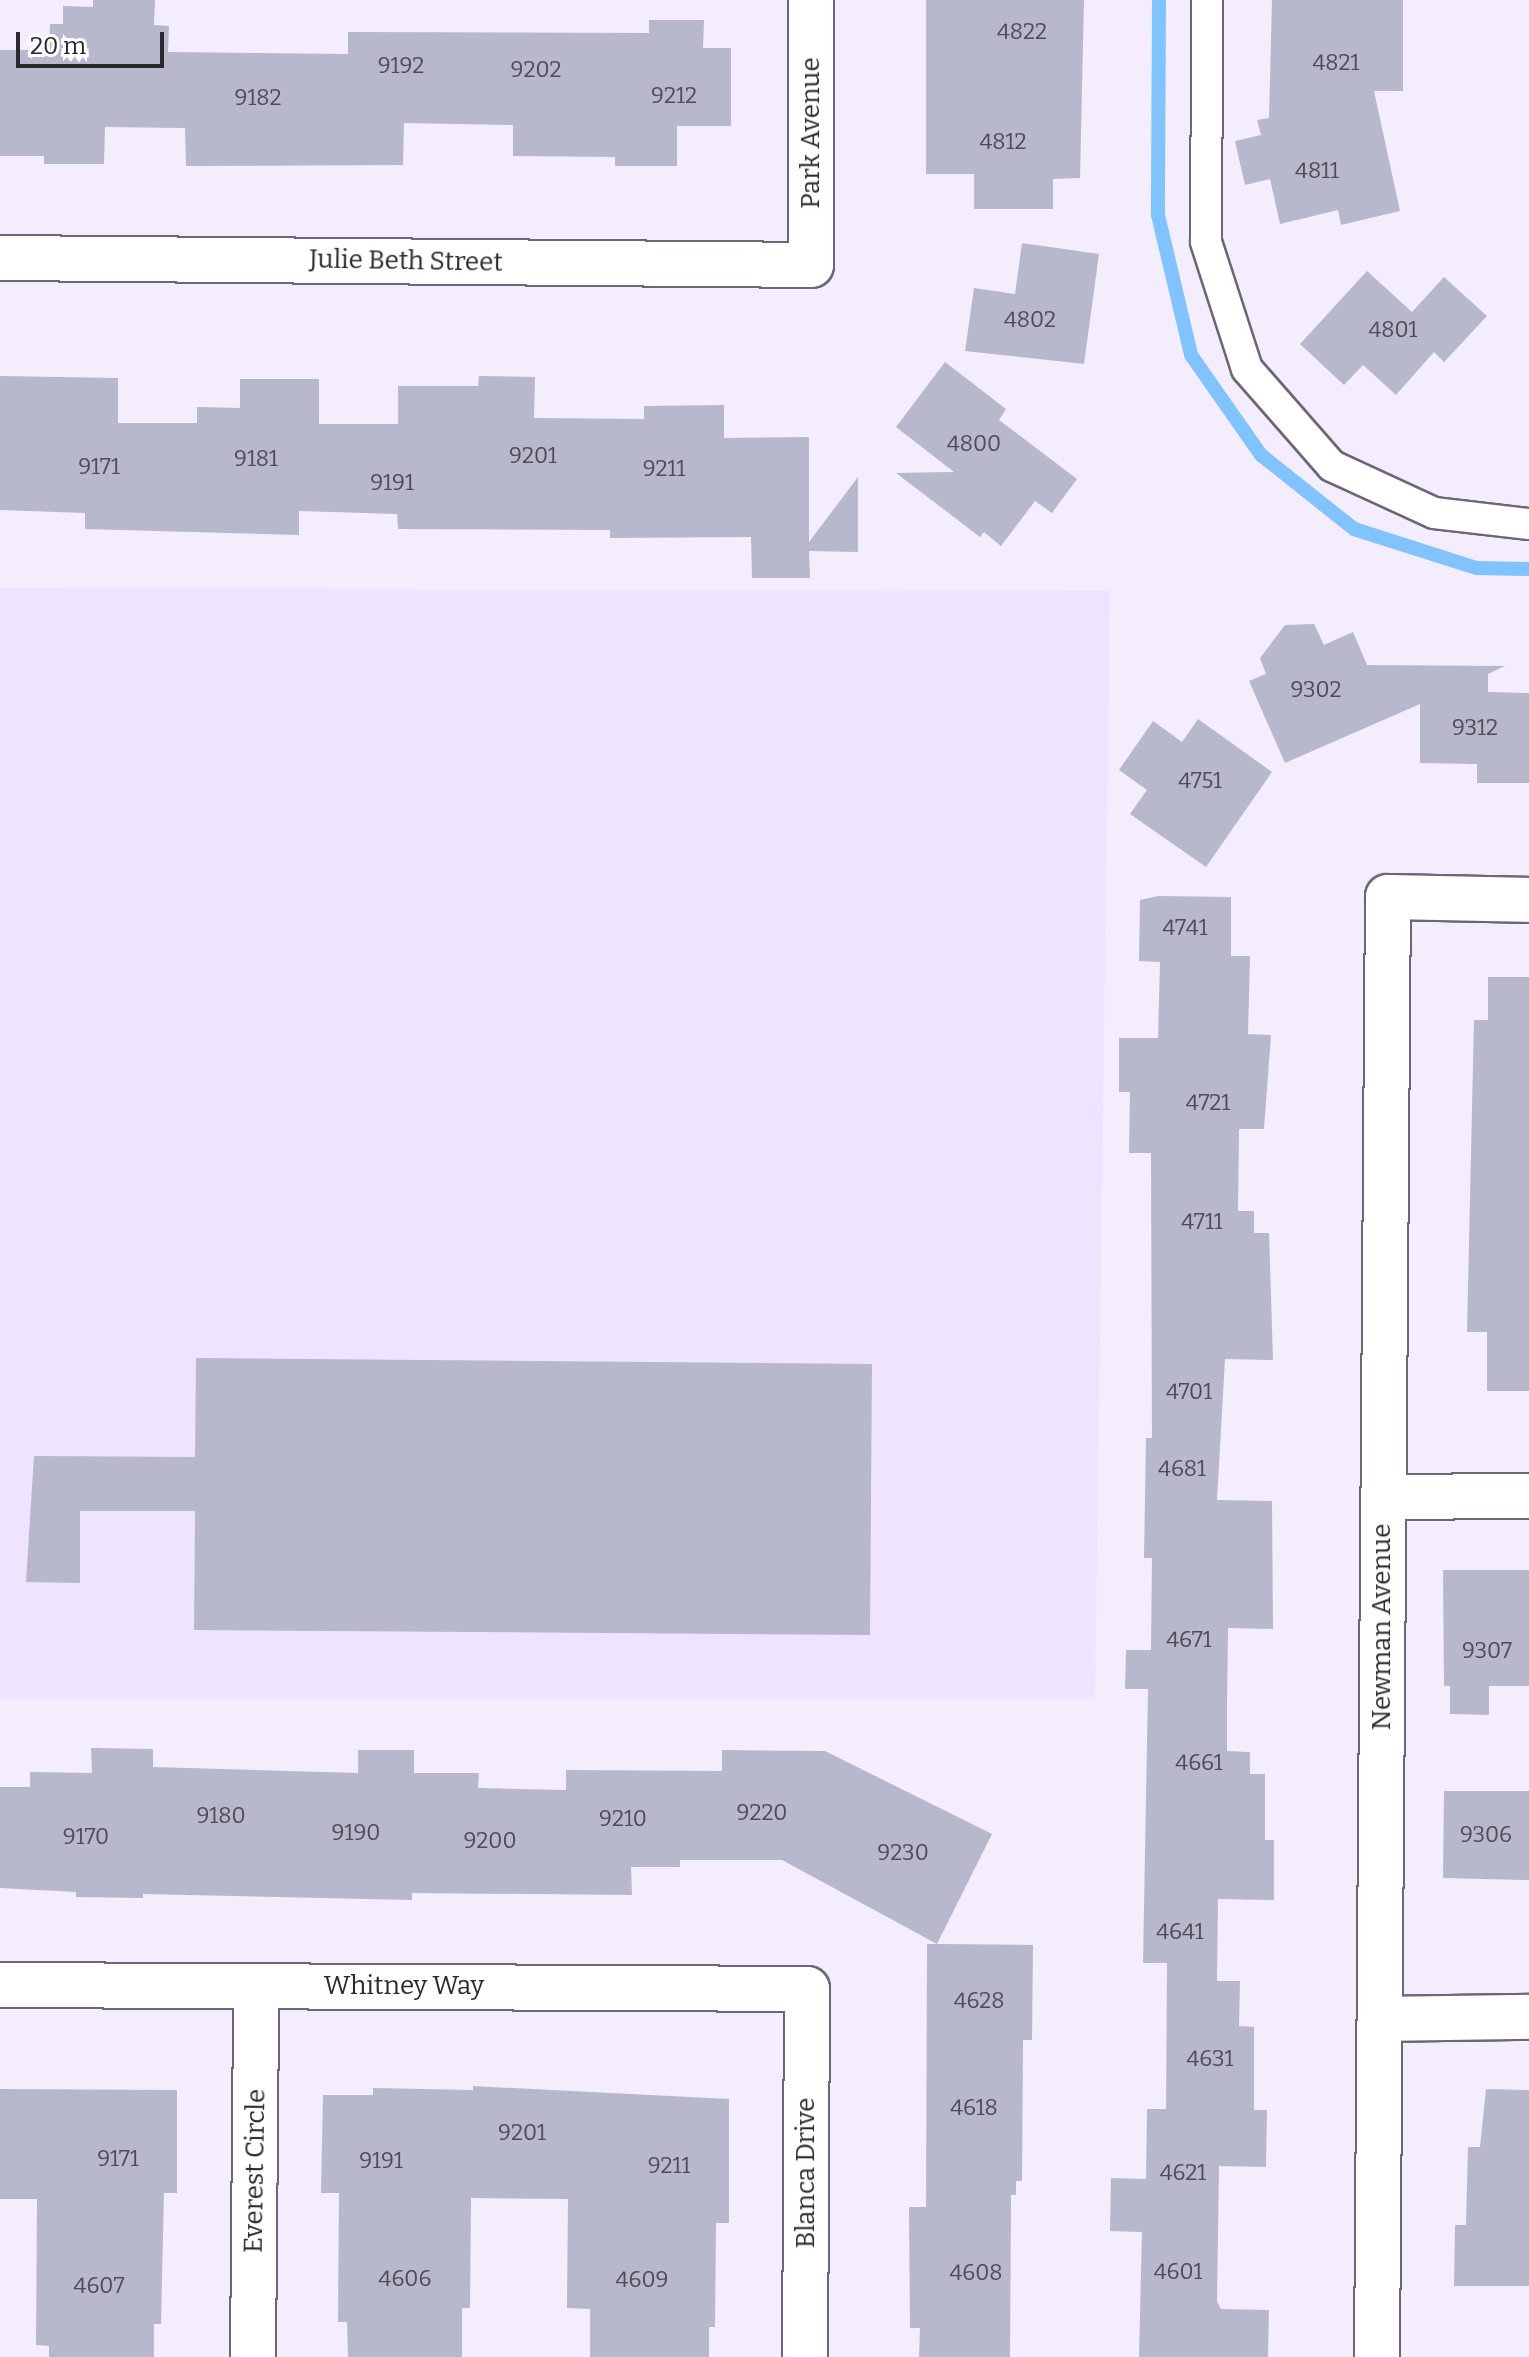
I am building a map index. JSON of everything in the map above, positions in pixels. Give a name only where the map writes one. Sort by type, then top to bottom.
[{"type":"street","name":"Park Avenue","points":[[811,0],[811,265]]},
{"type":"street","name":"Julie Beth Street","points":[[0,258],[811,265]]},
{"type":"street","name":"Newman Avenue","points":[[1377,2357],[1388,897],[1529,900]]},
{"type":"street","points":[[1383,1497],[1529,1496]]},
{"type":"street","name":"Whitney Way","points":[[0,1985],[807,1989]]},
{"type":"street","name":"Everest Circle","points":[[253,2357],[256,1986]]},
{"type":"street","name":"Blanca Drive","points":[[805,2357],[807,1989]]},
{"type":"street","points":[[1381,2019],[1529,2017]]},
{"type":"lane","points":[[1207,0],[1206,242],[1247,369],[1332,466],[1434,513],[1529,524]]},
{"type":"shaded area","points":[[0,588],[1110,591],[1095,1699],[0,1699]]},
{"type":"building","points":[[93,0],[155,0],[154,25],[169,26],[168,52],[348,54],[348,32],[649,33],[649,20],[704,20],[703,48],[731,48],[731,126],[677,126],[677,166],[615,166],[615,157],[513,156],[513,125],[404,123],[403,165],[186,166],[185,128],[105,127],[104,164],[44,164],[44,156],[0,156],[0,50],[49,50],[50,24],[63,24],[63,6],[93,7]]},
{"type":"building","points":[[926,0],[1084,0],[1080,178],[1053,179],[1053,209],[974,209],[974,174],[926,174]]},
{"type":"building","points":[[1272,0],[1403,0],[1403,91],[1374,91],[1400,211],[1341,225],[1338,210],[1280,224],[1270,179],[1245,185],[1235,141],[1261,135],[1257,120],[1269,118]]},
{"type":"building","points":[[1022,243],[1099,254],[1084,364],[965,351],[974,288],[1015,294]]},
{"type":"building","points":[[1367,271],[1412,312],[1444,277],[1487,316],[1444,362],[1434,352],[1396,395],[1363,365],[1344,385],[1300,344]]},
{"type":"building","points":[[945,362],[1006,409],[999,420],[1077,479],[1052,513],[1035,501],[1001,546],[984,532],[980,537],[896,473],[954,472],[896,427]]},
{"type":"building","points":[[0,376],[118,378],[118,423],[197,423],[197,407],[240,408],[240,379],[319,379],[319,424],[398,424],[398,386],[478,386],[479,376],[535,377],[534,418],[644,419],[644,406],[724,405],[724,438],[809,437],[809,542],[858,477],[858,552],[809,551],[810,578],[752,578],[751,537],[610,538],[610,530],[398,529],[397,514],[299,511],[299,535],[85,529],[85,513],[0,510]]},
{"type":"building","points":[[1314,624],[1324,645],[1353,632],[1367,665],[1505,666],[1488,674],[1488,692],[1529,693],[1529,783],[1477,783],[1477,764],[1420,763],[1420,704],[1285,763],[1249,681],[1266,674],[1260,658],[1285,625]]},
{"type":"building","points":[[1198,719],[1272,772],[1206,867],[1130,814],[1147,790],[1119,770],[1153,721],[1182,742]]},
{"type":"building","points":[[1158,896],[1231,897],[1231,956],[1250,956],[1248,1034],[1271,1035],[1264,1129],[1239,1129],[1238,1211],[1254,1211],[1254,1233],[1269,1233],[1273,1360],[1225,1359],[1217,1500],[1272,1501],[1273,1629],[1228,1628],[1227,1751],[1250,1752],[1250,1774],[1265,1774],[1265,1840],[1274,1840],[1274,1900],[1218,1899],[1217,1981],[1240,1981],[1239,2026],[1254,2027],[1254,2110],[1267,2110],[1266,2167],[1219,2166],[1217,2301],[1221,2309],[1269,2310],[1268,2357],[1139,2357],[1142,2232],[1110,2231],[1111,2178],[1146,2179],[1147,2109],[1166,2109],[1167,1963],[1143,1963],[1148,1689],[1125,1689],[1126,1650],[1151,1650],[1152,1558],[1144,1558],[1146,1438],[1152,1438],[1151,1153],[1129,1153],[1130,1092],[1119,1092],[1119,1038],[1158,1038],[1160,962],[1139,961],[1140,900]]},
{"type":"building","points":[[1488,977],[1529,977],[1529,1391],[1487,1391],[1487,1332],[1467,1332],[1474,1020],[1488,1020]]},
{"type":"building","points":[[196,1358],[872,1364],[870,1635],[194,1630],[195,1511],[80,1511],[80,1583],[26,1582],[34,1456],[195,1457]]},
{"type":"building","points":[[1443,1570],[1529,1570],[1529,1686],[1489,1686],[1489,1715],[1450,1714],[1450,1686],[1444,1686]]},
{"type":"building","points":[[91,1748],[153,1749],[153,1767],[358,1773],[358,1750],[414,1750],[414,1773],[479,1773],[478,1788],[566,1790],[566,1770],[722,1771],[722,1750],[825,1751],[992,1834],[937,1944],[782,1860],[680,1860],[680,1867],[631,1867],[632,1895],[412,1893],[412,1900],[143,1894],[143,1898],[76,1897],[76,1892],[0,1888],[0,1787],[30,1787],[30,1772],[92,1773]]},
{"type":"building","points":[[1444,1791],[1529,1791],[1529,1880],[1443,1878]]},
{"type":"building","points":[[927,1944],[1033,1945],[1032,2040],[1023,2040],[1022,2181],[1016,2181],[1016,2195],[1011,2195],[1010,2357],[919,2357],[920,2328],[910,2328],[909,2207],[926,2207]]},
{"type":"building","points":[[473,2086],[729,2099],[729,2223],[716,2223],[715,2327],[709,2327],[709,2357],[590,2357],[590,2309],[567,2308],[568,2199],[471,2198],[470,2308],[462,2308],[462,2357],[348,2357],[347,2322],[338,2322],[339,2193],[321,2193],[323,2095],[373,2095],[373,2088],[473,2090]]},
{"type":"building","points":[[0,2089],[177,2090],[177,2193],[164,2193],[161,2324],[154,2324],[154,2357],[49,2357],[49,2346],[36,2345],[37,2199],[0,2199]]},
{"type":"building","points":[[1486,2089],[1529,2090],[1529,2286],[1454,2286],[1455,2225],[1466,2225],[1468,2147],[1480,2147]]},
{"type":"waterway","points":[[1159,0],[1158,215],[1191,355],[1261,455],[1354,529],[1476,568],[1529,569]]}]
